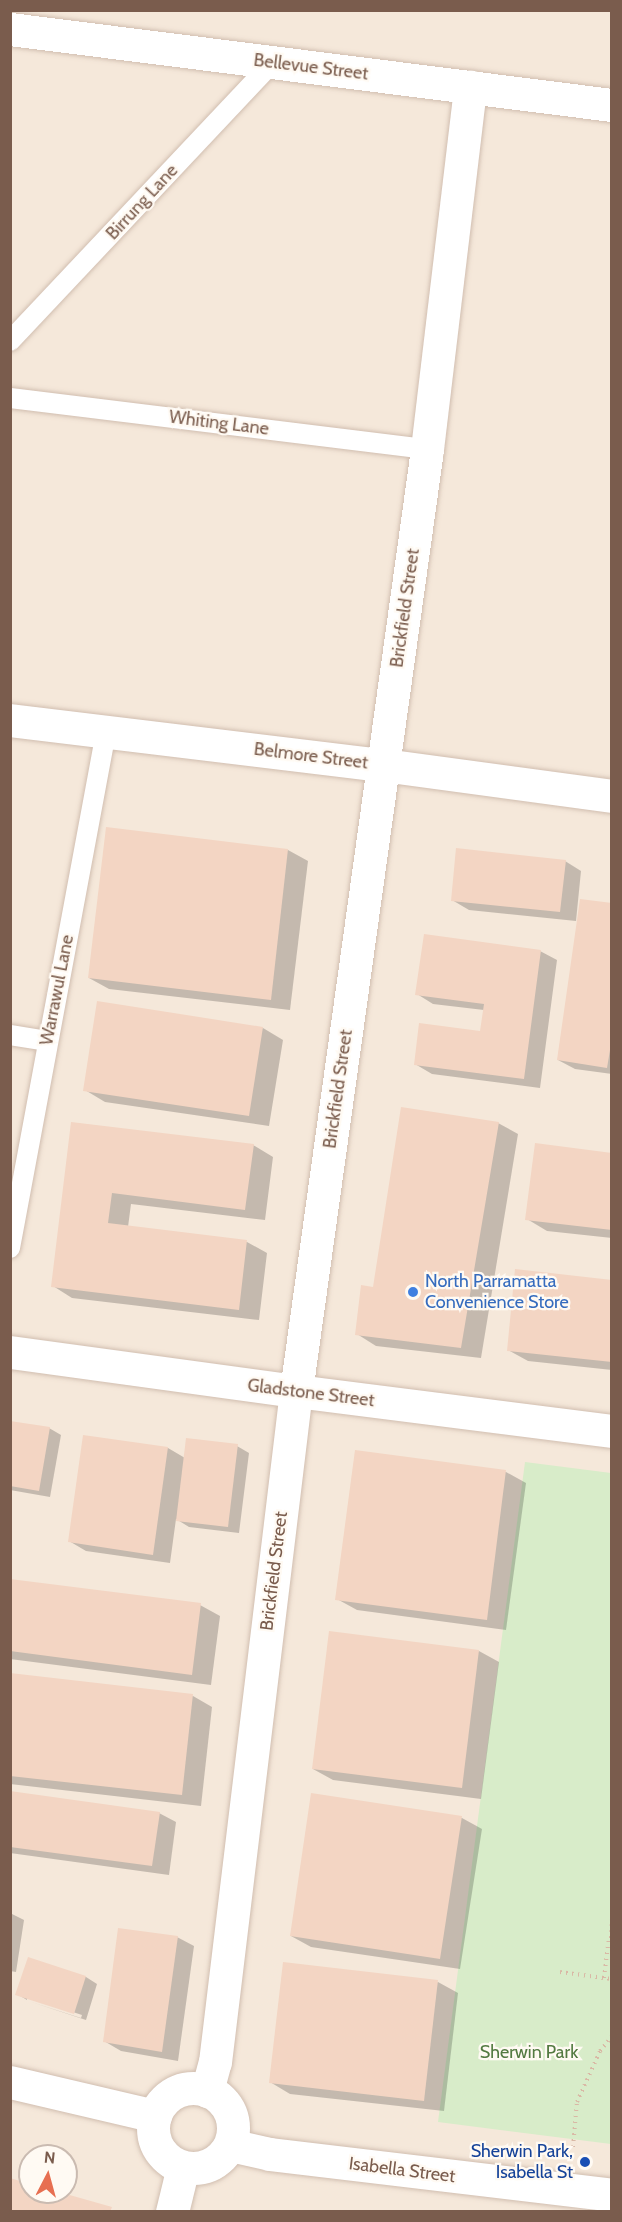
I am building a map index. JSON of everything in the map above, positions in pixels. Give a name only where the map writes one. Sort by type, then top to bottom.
[{"type":"street","name":"Bellevue Street","points":[[10,28],[612,105]]},
{"type":"street","name":"Brickfield Street","points":[[207,2091],[215,2062],[296,1391],[427,449],[470,87]]},
{"type":"street","name":"Belmore Street","points":[[10,720],[384,765],[612,796]]},
{"type":"street","name":"Gladstone Street","points":[[10,1352],[612,1431]]},
{"type":"street","points":[[10,2082],[155,2116]]},
{"type":"street","points":[[181,2090],[207,2091],[227,2107],[232,2119],[230,2145],[222,2156],[210,2164],[197,2168],[183,2167],[171,2162],[161,2153],[153,2128],[155,2116],[170,2096],[181,2090]]},
{"type":"street","name":"Isabella Street","points":[[230,2145],[270,2154],[612,2195]]},
{"type":"street","points":[[172,2211],[183,2167]]},
{"type":"lane","name":"Birrung Lane","points":[[10,341],[273,62]]},
{"type":"lane","name":"Whiting Lane","points":[[10,398],[427,449]]},
{"type":"lane","name":"Warrawul Lane","points":[[10,1248],[106,732]]},
{"type":"lane","points":[[10,1035],[47,1041]]},
{"type":"path","points":[[604,1978],[612,1918]]},
{"type":"path","points":[[560,1972],[612,1979]]},
{"type":"path","points":[[573,2146],[577,2102],[600,2050],[612,2036]]},
{"type":"shaded area","points":[[11,11],[611,11],[611,2211],[11,2212]]},
{"type":"green space","name":"Sherwin Park","points":[[525,1462],[611,1473],[611,2144],[438,2122]]},
{"type":"building","points":[[106,827],[288,849],[271,1000],[88,978]]},
{"type":"building","points":[[456,848],[566,860],[560,912],[451,901]]},
{"type":"building","points":[[580,899],[612,903],[612,1038],[607,1068],[557,1060]]},
{"type":"building","points":[[424,934],[541,950],[524,1079],[414,1065],[419,1023],[480,1031],[484,1004],[415,995]]},
{"type":"building","points":[[97,1001],[263,1027],[249,1116],[83,1091]]},
{"type":"building","points":[[401,1107],[499,1122],[461,1348],[355,1335],[361,1285],[373,1287]]},
{"type":"building","points":[[71,1122],[254,1144],[245,1210],[112,1193],[108,1223],[247,1240],[239,1310],[51,1287]]},
{"type":"building","points":[[535,1143],[612,1153],[612,1230],[525,1220]]},
{"type":"building","points":[[515,1269],[612,1280],[612,1362],[507,1351]]},
{"type":"building","points":[[10,1421],[50,1427],[39,1491],[10,1486]]},
{"type":"building","points":[[83,1435],[168,1447],[153,1555],[68,1542]]},
{"type":"building","points":[[186,1438],[238,1444],[228,1527],[176,1521]]},
{"type":"building","points":[[355,1450],[506,1470],[487,1620],[335,1600]]},
{"type":"building","points":[[10,1579],[201,1603],[192,1675],[10,1651]]},
{"type":"building","points":[[329,1631],[479,1650],[462,1788],[312,1769]]},
{"type":"building","points":[[10,1673],[193,1694],[182,1795],[10,1776]]},
{"type":"building","points":[[10,1791],[160,1812],[152,1866],[10,1847]]},
{"type":"building","points":[[311,1793],[462,1816],[440,1959],[290,1936]]},
{"type":"building","points":[[118,1928],[178,1936],[162,2052],[103,2042]]},
{"type":"building","points":[[28,1957],[86,1976],[74,2014],[15,1995]]},
{"type":"building","points":[[283,1962],[438,1980],[424,2101],[269,2083]]},
{"type":"building","points":[[10,2178],[18,2180],[18,2204],[78,2204],[78,2197],[112,2207],[110,2212],[10,2212]]},
{"type":"place","name":"North Parramatta Convenience Store","points":[[413,1292]]},
{"type":"place","name":"Sherwin Park, Isabella St","points":[[585,2162]]}]
